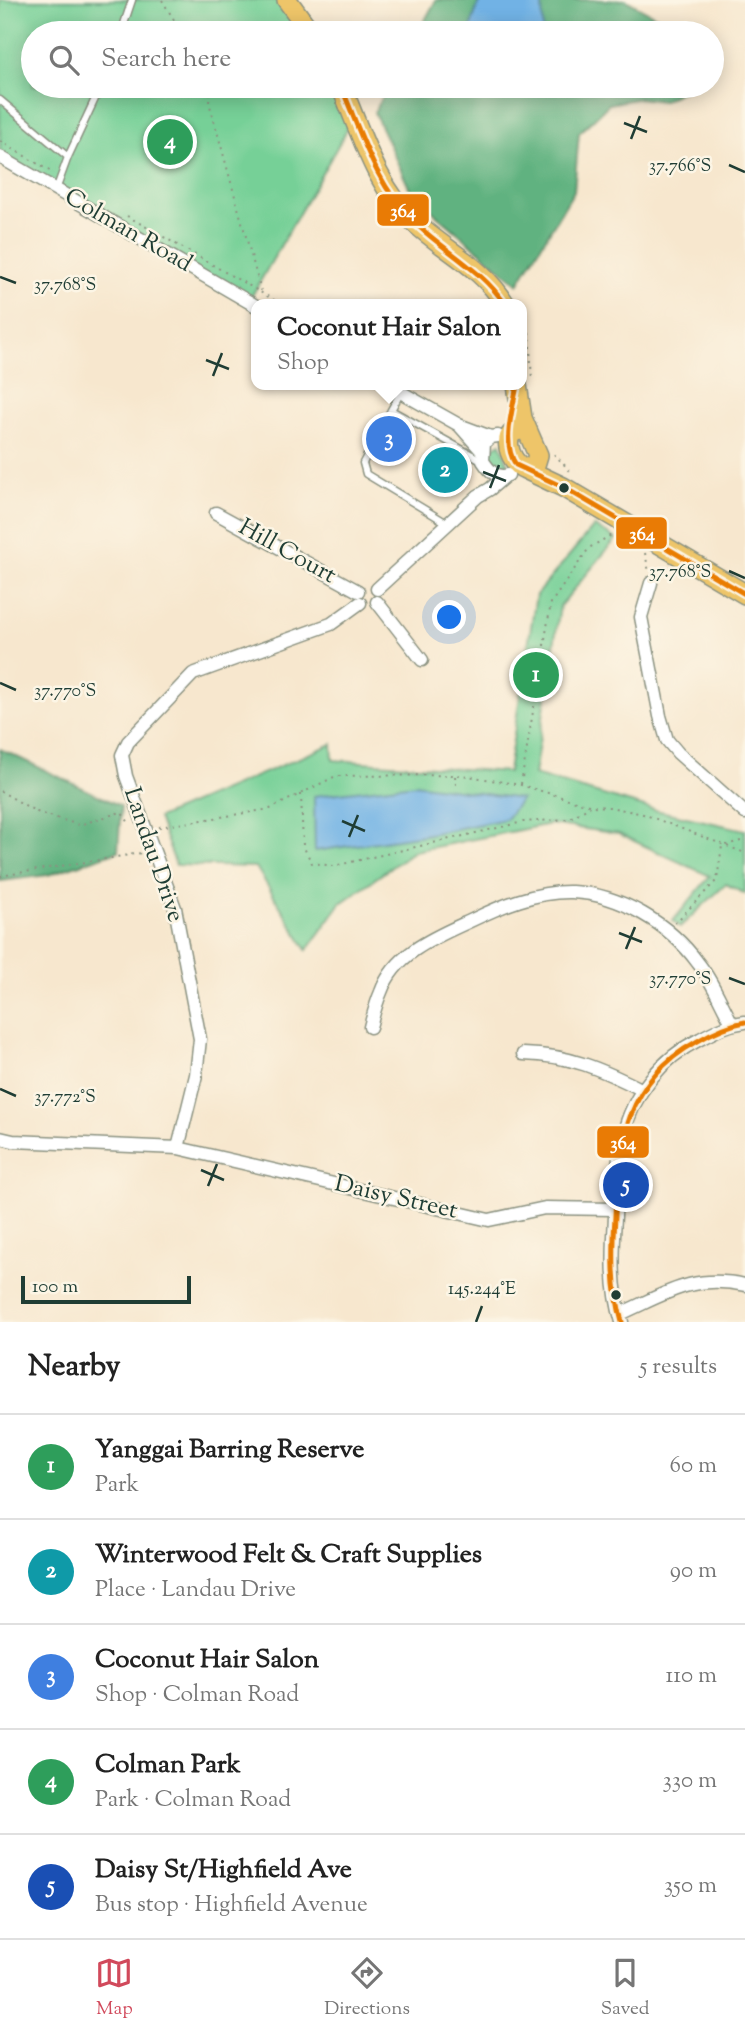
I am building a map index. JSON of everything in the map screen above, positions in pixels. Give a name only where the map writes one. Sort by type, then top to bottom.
[{"type":"main road","points":[[287,0],[302,21]]},
{"type":"main road","points":[[346,98],[369,153],[400,208],[415,223],[486,278],[501,299]]},
{"type":"main road","points":[[521,390],[509,435],[511,458],[570,482],[623,522],[745,594]]},
{"type":"main road","points":[[509,435],[533,441],[528,465]]},
{"type":"street","name":"Colman Road","points":[[0,157],[59,184],[257,299]]},
{"type":"street","points":[[397,390],[459,425],[509,435]]},
{"type":"street","points":[[459,425],[492,473],[528,465]]},
{"type":"street","points":[[478,496],[484,443],[509,435]]},
{"type":"street","points":[[422,660],[377,596],[369,584],[362,586],[359,597],[367,606],[377,596],[448,523],[478,496],[528,465]]},
{"type":"street","name":"Hill Court","points":[[216,513],[359,597]]},
{"type":"street","points":[[651,583],[641,617],[667,740],[745,813]]},
{"type":"street","name":"Landau Drive","points":[[178,1148],[196,1075],[200,1039],[175,908],[126,776],[122,755],[138,729],[193,674],[331,624],[359,597]]},
{"type":"street","points":[[370,1027],[381,989],[404,957],[428,941],[500,906],[531,897],[572,892],[618,902],[644,914],[668,931],[701,965],[738,1023],[679,1049],[660,1066],[643,1090],[623,1136],[615,1209],[613,1284],[621,1318],[695,1282],[723,1280],[745,1285]]},
{"type":"street","points":[[523,1054],[553,1055],[604,1070],[643,1090]]},
{"type":"street","points":[[0,1138],[13,1141],[178,1148]]},
{"type":"street","name":"Daisy Street","points":[[178,1148],[489,1220],[545,1208],[615,1209]]},
{"type":"lane","points":[[125,21],[132,0]]},
{"type":"lane","points":[[59,184],[68,157],[95,98]]},
{"type":"lane","points":[[0,100],[68,157]]},
{"type":"lane","points":[[401,392],[363,463],[366,474],[448,523]]},
{"type":"lane","points":[[391,410],[484,459]]},
{"type":"path","points":[[162,0],[175,21]]},
{"type":"path","points":[[210,98],[259,299]]},
{"type":"path","points":[[0,141],[59,184]]},
{"type":"path","points":[[119,212],[257,299]]},
{"type":"path","points":[[527,341],[528,332]]},
{"type":"path","points":[[528,465],[570,482]]},
{"type":"path","points":[[521,785],[551,603],[589,548],[616,532],[623,522]]},
{"type":"path","points":[[642,533],[651,583]]},
{"type":"path","points":[[455,775],[456,785]]},
{"type":"path","points":[[0,791],[37,812],[79,825],[121,812],[128,824],[146,829],[270,809],[335,776],[463,775],[521,785],[592,806],[643,814],[745,853]]},
{"type":"path","points":[[301,793],[303,846],[312,863],[334,866],[523,822],[568,819],[592,806]]},
{"type":"path","points":[[722,846],[745,840]]},
{"type":"path","points":[[668,931],[717,880],[722,846]]},
{"type":"path","points":[[0,876],[155,851]]},
{"type":"green space","points":[[0,0],[276,0],[296,21],[21,21],[21,98],[339,98],[348,128],[249,301],[0,156]]},
{"type":"green space","points":[[436,0],[626,0],[664,21],[425,21]]},
{"type":"green space","points":[[382,98],[640,98],[609,104],[579,133],[574,191],[518,284],[412,194],[374,112]]},
{"type":"green space","points":[[640,98],[669,98],[663,101]]},
{"type":"green space","points":[[501,443],[510,470],[507,472],[489,467],[490,449]]},
{"type":"green space","points":[[594,526],[616,539],[560,606],[534,775],[655,810],[745,830],[745,894],[726,884],[680,927],[673,921],[710,876],[619,834],[550,824],[414,851],[341,903],[307,950],[256,867],[176,865],[158,818],[332,744],[333,760],[508,772],[536,595]]},
{"type":"green space","points":[[0,749],[121,806],[118,851],[48,875],[0,881]]},
{"type":"water","points":[[483,0],[542,0],[543,21],[473,21],[478,4]]},
{"type":"water","points":[[415,784],[521,799],[506,819],[424,835],[315,851],[314,796]]},
{"type":"transit line","name":"364","points":[[346,98],[379,176],[401,208],[414,222],[485,280],[501,299]]},
{"type":"transit line","name":"364","points":[[516,390],[509,436],[509,447],[516,465],[563,487],[745,594]]},
{"type":"transit line","name":"364","points":[[622,1322],[615,1283],[614,1229],[619,1164],[630,1116],[654,1075],[673,1058],[713,1033],[745,1022]]},
{"type":"place","name":"Colman Park","points":[[170,142]]},
{"type":"place","name":"Coconut Hair Salon","points":[[389,439]]},
{"type":"place","name":"Winterwood Felt & Craft Supplies","points":[[445,470]]},
{"type":"place","name":"Yanggai Barring Reserve","points":[[536,675]]},
{"type":"place","name":"Daisy St/Highfield Ave","points":[[626,1185]]}]
